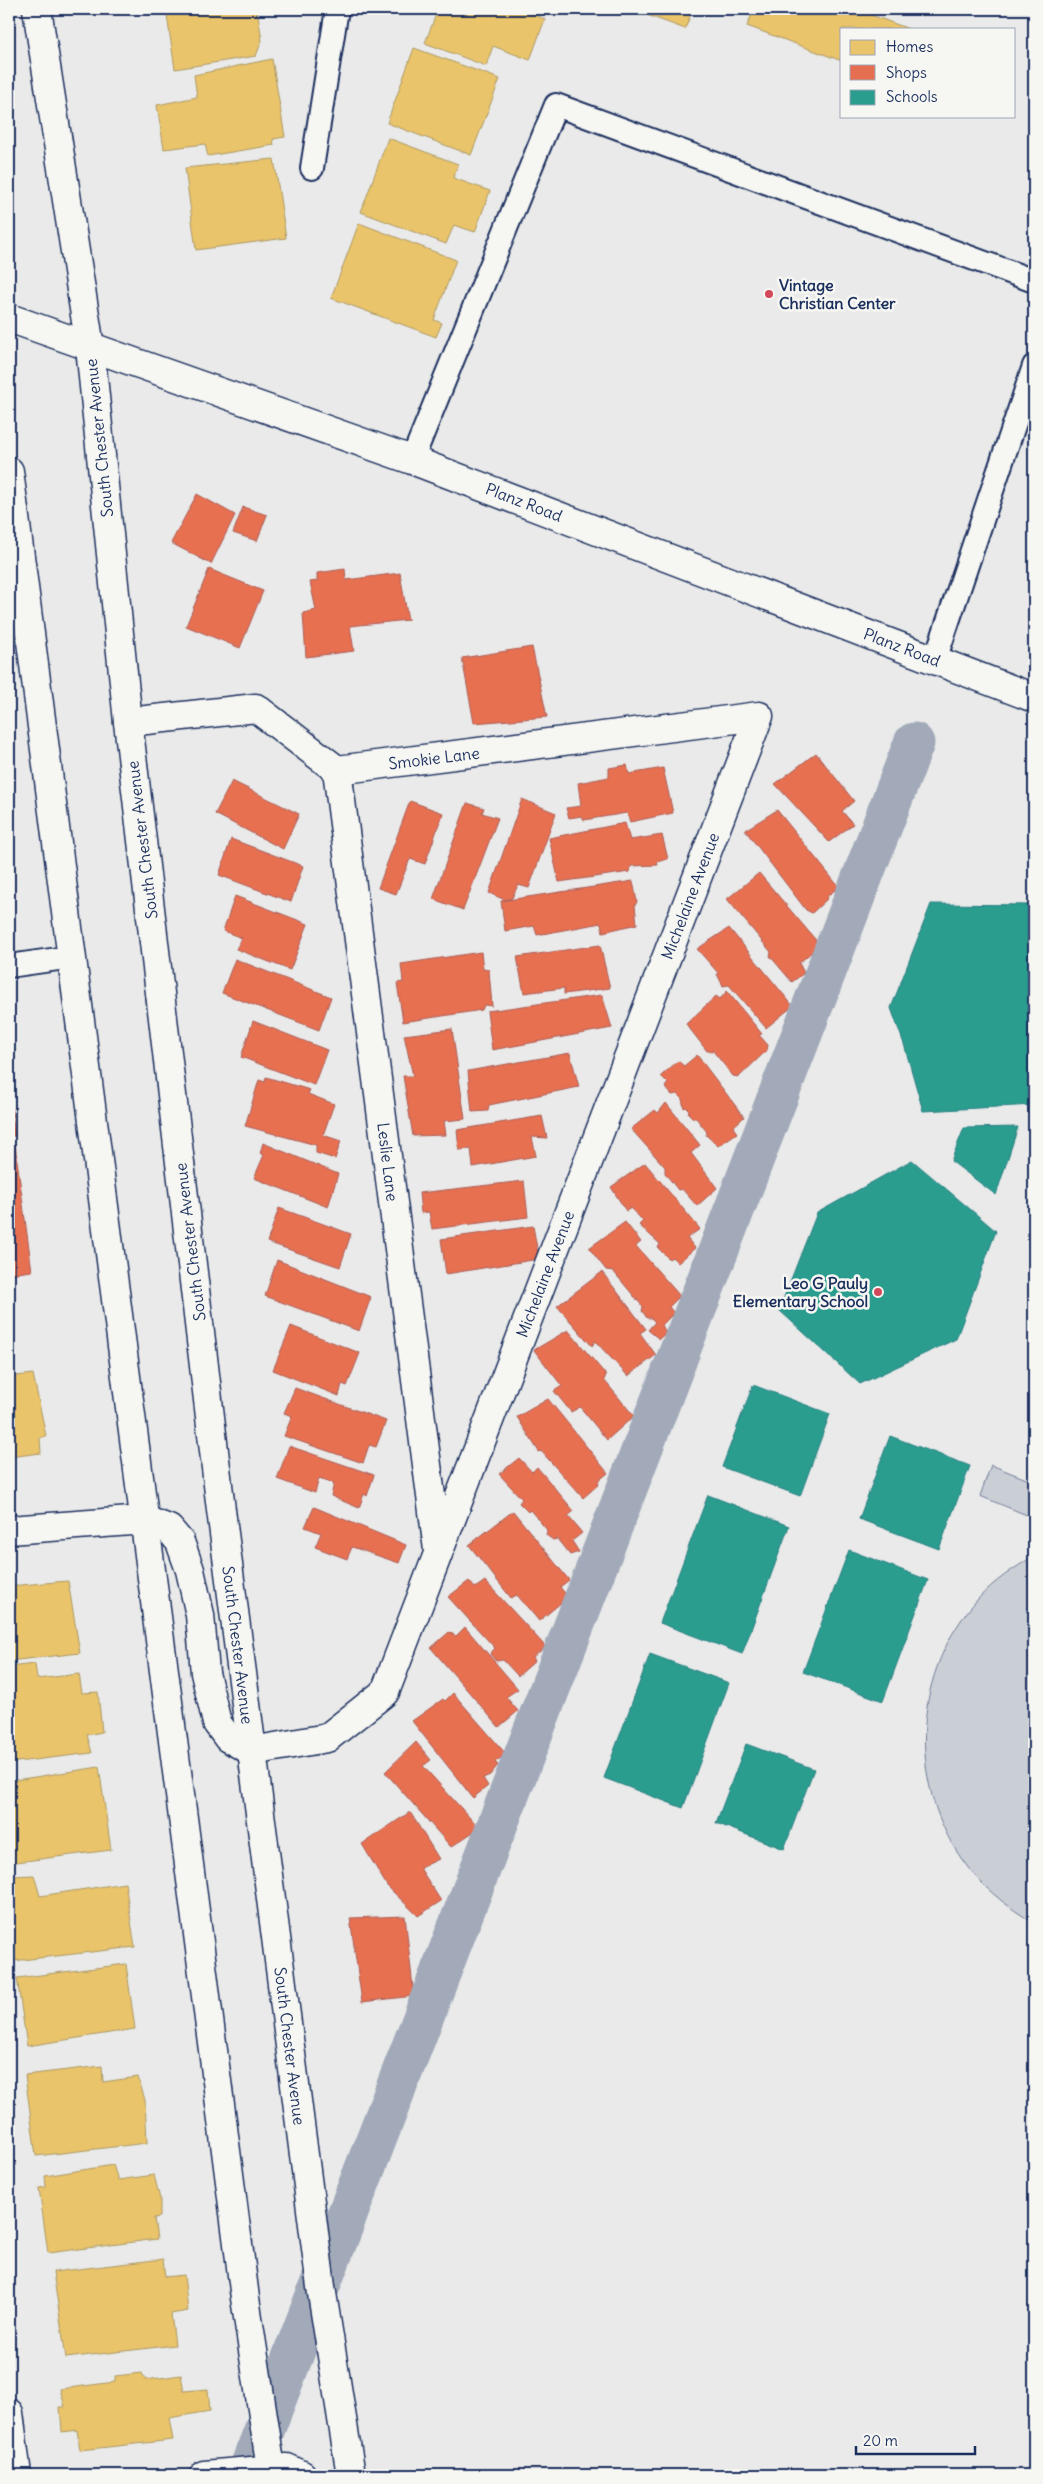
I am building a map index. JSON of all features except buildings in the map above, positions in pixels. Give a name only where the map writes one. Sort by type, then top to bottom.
[{"type":"main road","name":"South Chester Avenue","points":[[37,9],[90,347],[128,722],[220,1500],[321,2287],[351,2475]]},
{"type":"main road","name":"Planz Road","points":[[9,318],[412,460],[1034,698]]},
{"type":"main road","points":[[9,471],[243,2288],[272,2472]]},
{"type":"main road","points":[[128,722],[256,708],[337,770]]},
{"type":"main road","name":"Smokie Lane","points":[[337,770],[759,716]]},
{"type":"main road","name":"Michelaine Avenue","points":[[252,1751],[327,1738],[385,1692],[759,716]]},
{"type":"main road","name":"Leslie Lane","points":[[337,770],[438,1554]]},
{"type":"main road","points":[[9,1530],[145,1520],[169,1529],[180,1542],[190,1570],[200,1615],[205,1673],[217,1722],[228,1738],[252,1751]]},
{"type":"main road","points":[[9,2412],[17,2475]]},
{"type":"main road","points":[[204,2475],[272,2472],[287,2468],[302,2475]]},
{"type":"lane","points":[[312,168],[337,9]]},
{"type":"lane","points":[[412,460],[556,105],[1034,281]]},
{"type":"lane","points":[[934,660],[1034,366]]},
{"type":"lane","points":[[9,966],[72,957]]},
{"type":"shaded area","points":[[991,1465],[1034,1482],[1034,1518],[980,1496]]},
{"type":"shaded area","points":[[1034,1556],[1034,1923],[1013,1910],[976,1878],[961,1858],[944,1827],[932,1795],[926,1760],[925,1726],[930,1692],[940,1658],[956,1627],[991,1586]]},
{"type":"waterway","points":[[247,2475],[914,743]]},
{"type":"place","name":"Vintage Christian Center","points":[[769,294]]},
{"type":"place","name":"Leo G Pauly Elementary School","points":[[878,1292]]}]
